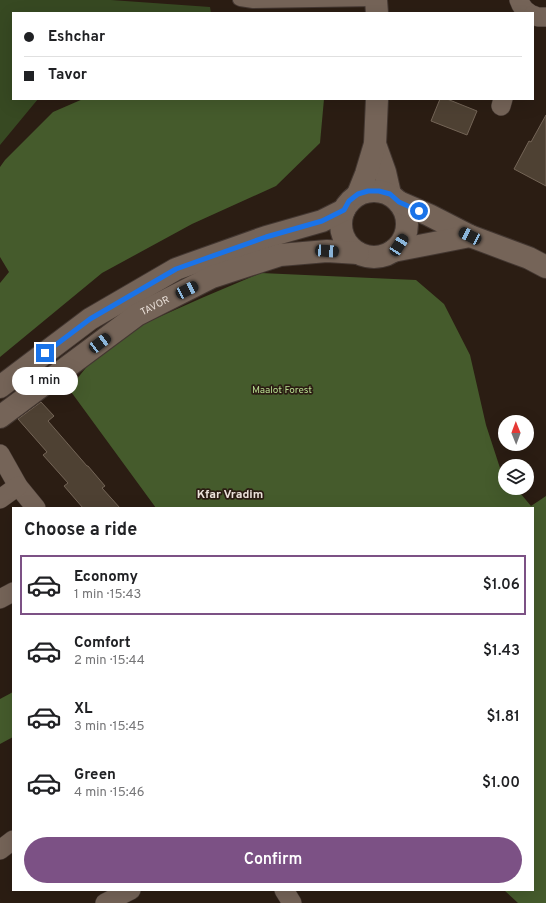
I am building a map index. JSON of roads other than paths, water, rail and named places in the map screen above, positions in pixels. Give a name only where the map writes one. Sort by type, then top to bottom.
[{"type":"street","points":[[376,0],[376,12]]},
{"type":"street","points":[[519,0],[521,5],[528,12]]},
{"type":"street","points":[[534,15],[546,17]]},
{"type":"street","points":[[358,194],[375,144],[377,100]]},
{"type":"street","points":[[375,144],[394,198],[405,211],[407,220],[407,229],[404,237],[393,251]]},
{"type":"street","points":[[470,236],[393,251],[376,257],[367,256],[350,247],[341,230],[341,220],[349,201],[358,194],[368,191],[379,191],[470,236],[529,258],[546,267]]},
{"type":"street","name":"TAVOR","points":[[0,387],[90,319],[176,269],[266,237],[322,221],[344,210]]},
{"type":"street","name":"TAVOR","points":[[0,417],[137,315],[212,277],[280,254],[327,251],[358,252]]},
{"type":"street","points":[[0,454],[18,486],[35,507]]},
{"type":"street","points":[[0,499],[18,486]]},
{"type":"street","points":[[0,599],[12,593]]},
{"type":"street","points":[[0,850],[12,841]]},
{"type":"street","points":[[105,903],[129,891]]},
{"type":"street","points":[[285,891],[292,903]]},
{"type":"lane","points":[[238,0],[253,3],[376,0]]},
{"type":"district","name":"Kfar Vradim","points":[[230,495]]},
{"type":"park label","name":"Maalot Forest","points":[[282,390]]}]
